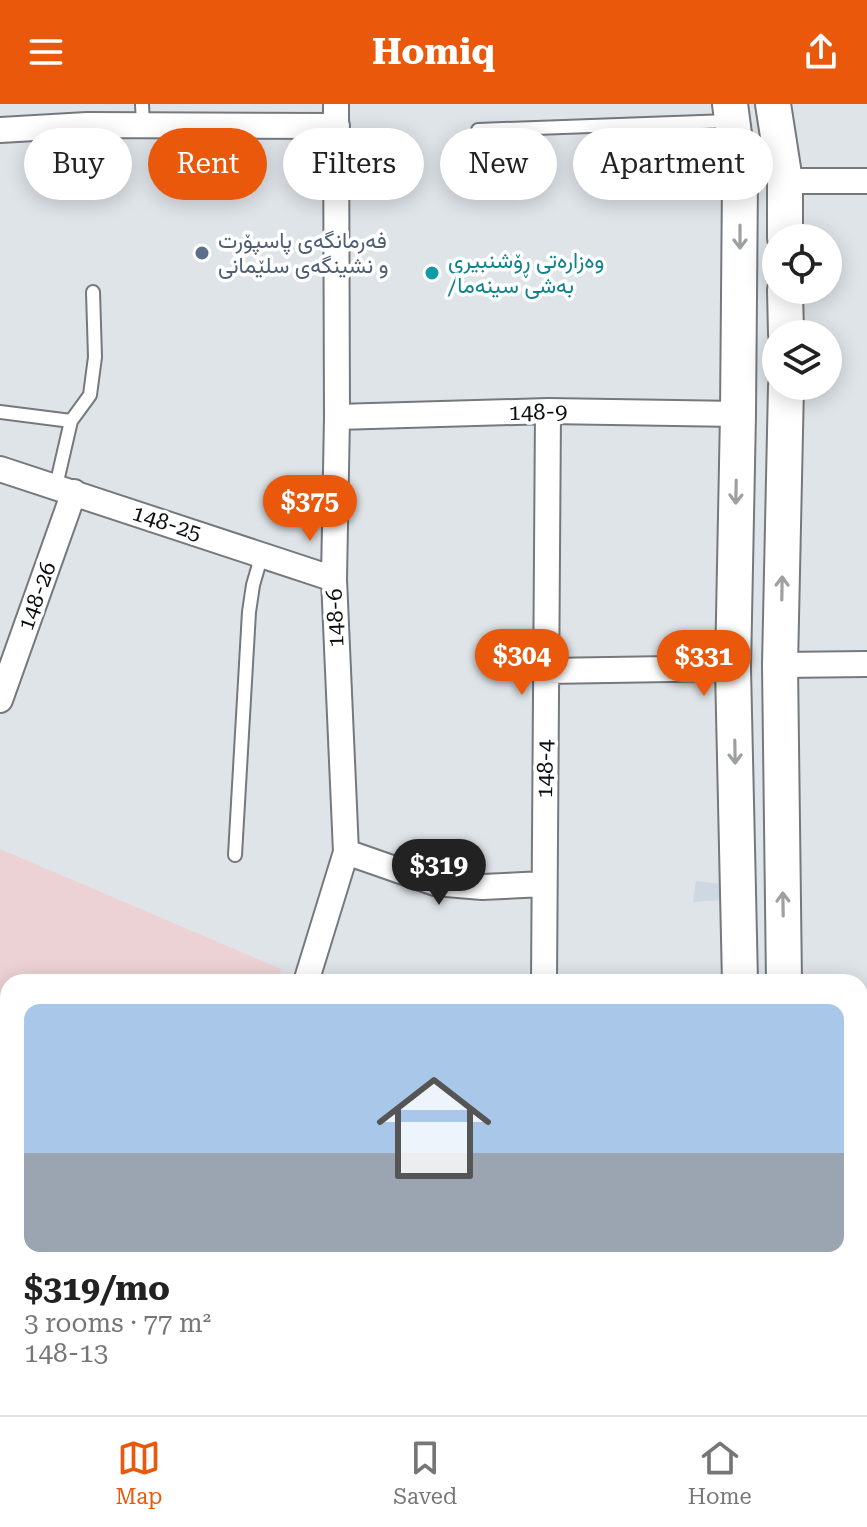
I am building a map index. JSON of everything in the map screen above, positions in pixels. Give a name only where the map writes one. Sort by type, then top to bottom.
[{"type":"street","points":[[773,104],[785,181],[785,224]]},
{"type":"street","points":[[731,112],[740,179],[733,668],[740,974]]},
{"type":"street","points":[[0,130],[87,114],[336,115]]},
{"type":"street","name":"148-6","points":[[308,974],[346,852],[334,579],[336,115]]},
{"type":"street","points":[[785,181],[867,181]]},
{"type":"street","points":[[784,974],[780,665],[786,400]]},
{"type":"street","name":"148-9","points":[[337,417],[548,411],[738,414]]},
{"type":"street","name":"148-4","points":[[544,974],[548,411]]},
{"type":"street","name":"148-25","points":[[0,469],[334,579]]},
{"type":"street","name":"148-26","points":[[0,700],[65,489]]},
{"type":"street","points":[[780,665],[867,664]]},
{"type":"street","points":[[546,671],[733,668]]},
{"type":"street","points":[[346,852],[435,883],[482,887],[544,884]]},
{"type":"lane","points":[[506,128],[731,112]]},
{"type":"lane","points":[[65,489],[71,421],[90,395],[95,357],[93,292]]},
{"type":"lane","points":[[0,412],[71,421]]},
{"type":"lane","points":[[235,855],[249,612],[262,554]]},
{"type":"shaded area","points":[[0,849],[281,969],[279,974],[0,974]]},
{"type":"shaded area","points":[[696,881],[729,885],[724,900],[693,902]]},
{"type":"place","name":"فەرمانگەی پاسپۆرت و نشینگەی سلێمانی","points":[[202,253]]},
{"type":"place","name":"وە‌زارە‌تی ڕۆشنبیری /بە‌شی سینە‌ما","points":[[432,273]]}]
